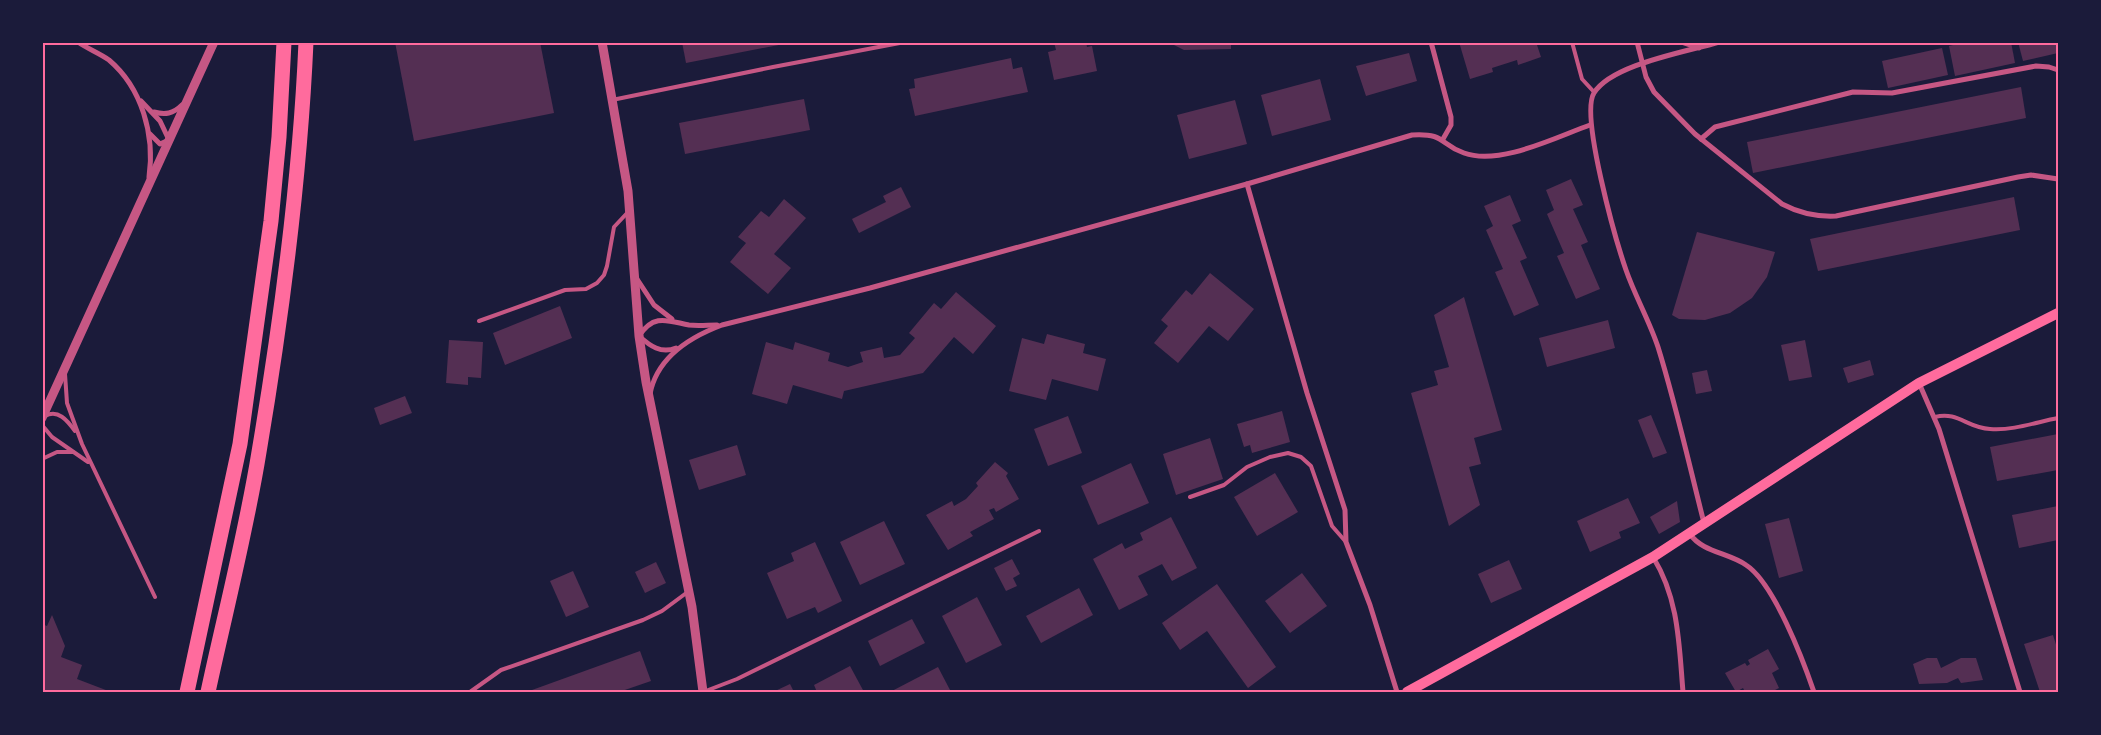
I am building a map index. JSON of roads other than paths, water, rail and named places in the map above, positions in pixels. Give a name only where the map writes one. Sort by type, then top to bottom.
[{"type":"highway","points":[[187,692],[240,444],[258,320],[279,137],[284,42]]},
{"type":"highway","points":[[208,692],[259,454],[279,321],[302,124],[306,42]]},
{"type":"main road","points":[[1408,692],[1653,557],[1919,384],[2058,312]]},
{"type":"street","points":[[73,42],[96,52],[116,67],[139,100],[153,112],[163,126],[169,140]]},
{"type":"street","points":[[43,419],[214,42]]},
{"type":"street","points":[[602,42],[630,210],[639,336],[649,400],[689,591],[703,692]]},
{"type":"street","points":[[1431,42],[1451,117],[1451,125],[1443,139]]},
{"type":"street","points":[[1637,42],[1646,77],[1654,92],[1701,139],[1782,204],[1793,210],[1821,217],[1836,216],[2024,176],[2042,176],[2058,180]]},
{"type":"street","points":[[1680,42],[1699,48]]},
{"type":"street","points":[[1704,524],[1657,346],[1625,267],[1590,125],[1589,112],[1594,92],[1612,77],[1643,64],[1719,42]]},
{"type":"street","points":[[1701,139],[1715,127],[1853,92],[1892,93],[2036,66],[2050,66],[2058,70]]},
{"type":"street","points":[[139,100],[148,131],[150,158],[147,188]]},
{"type":"street","points":[[153,112],[171,113],[186,102]]},
{"type":"street","points":[[649,400],[655,378],[661,367],[679,347],[705,331],[722,325],[870,288],[1248,184],[1412,135],[1433,135],[1443,139],[1464,153],[1495,156],[1518,151],[1590,125]]},
{"type":"street","points":[[148,131],[152,138],[160,144],[169,140]]},
{"type":"street","points":[[1248,184],[1307,393],[1345,510],[1346,542],[1370,605],[1397,692]]},
{"type":"street","points":[[635,276],[644,293],[654,304],[675,320],[689,325],[722,325]]},
{"type":"street","points":[[639,336],[648,326],[658,321],[675,320]]},
{"type":"street","points":[[639,336],[652,347],[660,350],[679,347]]},
{"type":"street","points":[[1919,384],[1935,417],[2020,692]]},
{"type":"street","points":[[1690,534],[1697,542],[1747,565],[1767,586],[1814,692]]},
{"type":"street","points":[[1653,557],[1666,581],[1676,610],[1683,692]]},
{"type":"lane","points":[[612,100],[905,42]]},
{"type":"lane","points":[[1572,42],[1582,79],[1594,92]]},
{"type":"lane","points":[[479,322],[564,290],[586,290],[597,284],[604,275],[607,266],[614,227],[621,217],[630,210]]},
{"type":"lane","points":[[65,368],[67,403],[82,444],[91,467],[155,598]]},
{"type":"lane","points":[[43,419],[50,414],[60,415],[71,425],[82,444]]},
{"type":"lane","points":[[1935,417],[1950,415],[1972,426],[1992,430],[2058,418]]},
{"type":"lane","points":[[42,425],[52,437],[79,454],[91,467]]},
{"type":"lane","points":[[42,459],[57,452],[79,454]]},
{"type":"lane","points":[[1190,497],[1224,484],[1246,467],[1270,457],[1288,453],[1301,457],[1311,466],[1332,526],[1346,542]]},
{"type":"lane","points":[[703,692],[737,679],[1039,531]]},
{"type":"lane","points":[[470,692],[502,670],[643,620],[662,611],[689,591]]}]
